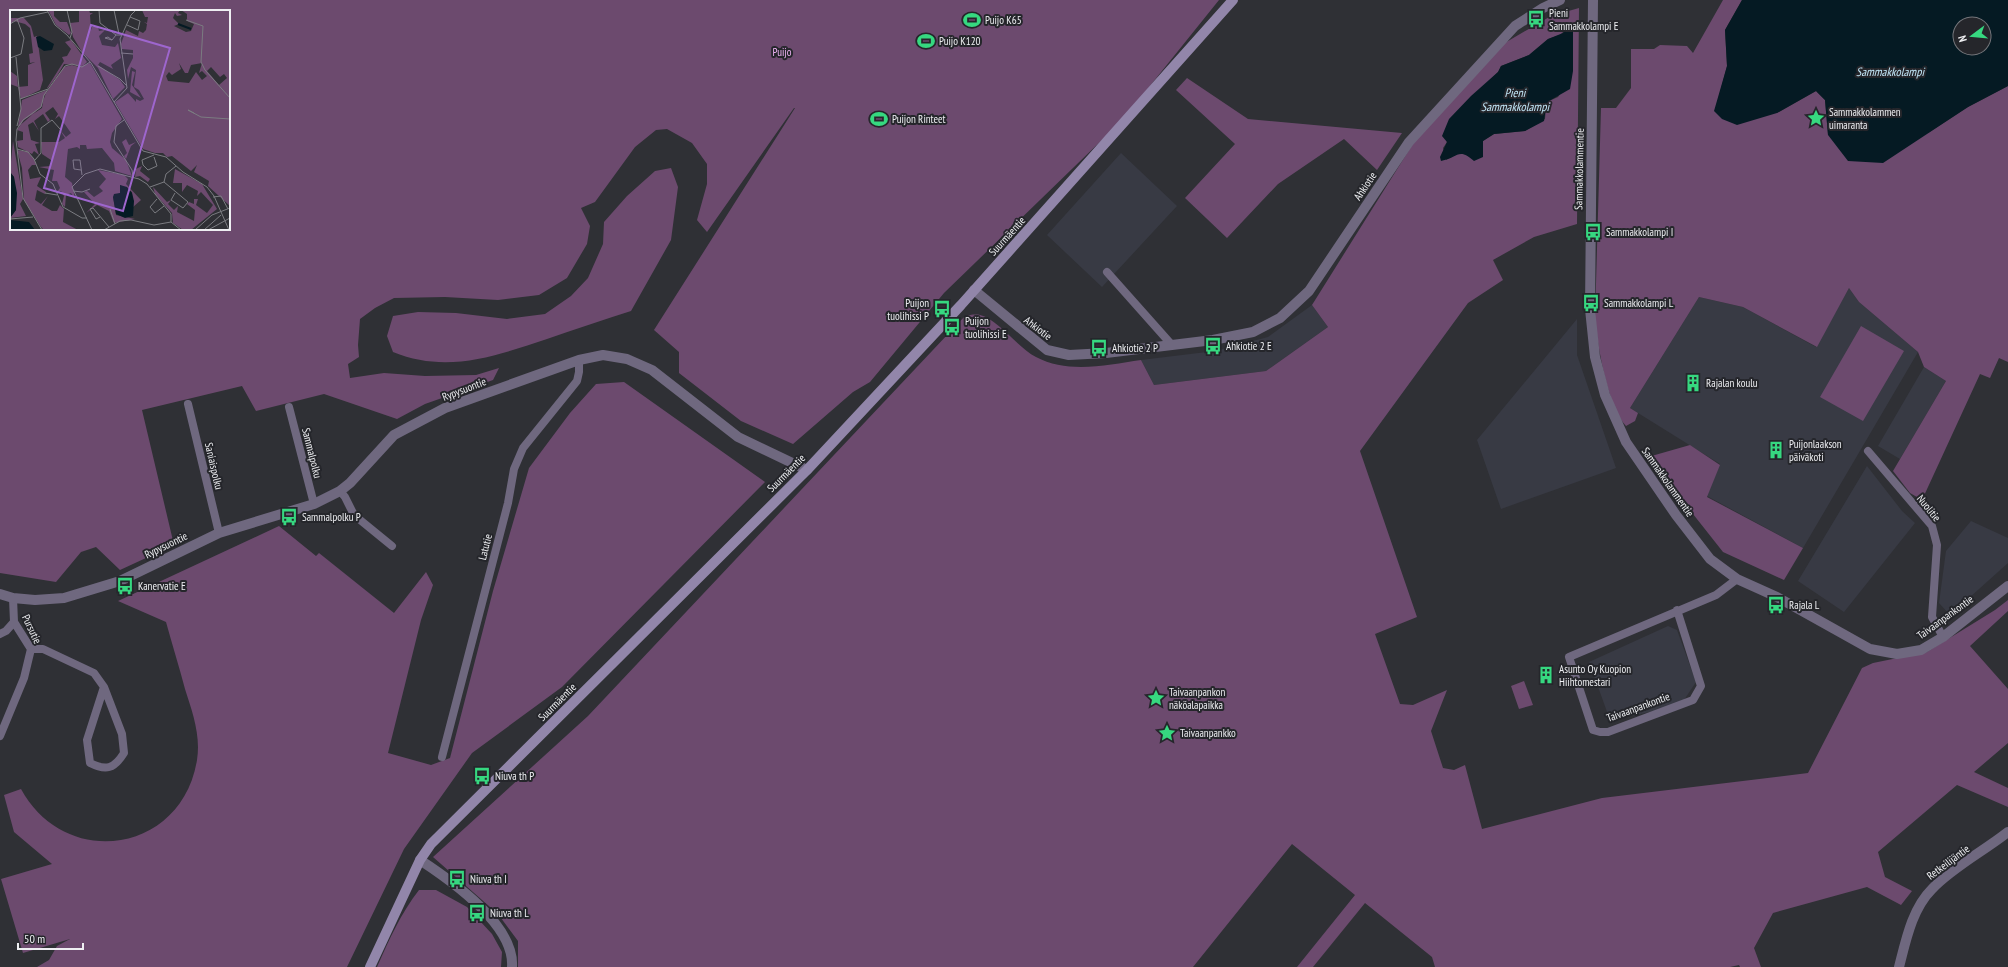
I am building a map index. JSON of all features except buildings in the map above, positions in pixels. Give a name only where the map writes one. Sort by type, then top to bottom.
[{"type":"main road","name":"Suurmäentie","points":[[370,967],[420,860],[431,844],[807,470],[974,290],[1233,0]]},
{"type":"street","name":"Ahkiotie","points":[[974,290],[1047,350],[1069,355],[1099,354],[1213,340],[1253,332],[1280,318],[1309,291],[1409,142],[1515,26],[1560,0]]},
{"type":"street","name":"Sammakkolammentie","points":[[1594,0],[1590,301],[1595,357],[1605,395],[1631,451],[1676,515],[1710,559],[1737,579]]},
{"type":"street","points":[[1107,272],[1171,344]]},
{"type":"street","name":"Rypysuontie","points":[[0,594],[13,598],[35,600],[64,598],[99,589],[120,581],[219,533],[314,504],[340,491],[350,483],[394,435],[445,408],[579,360],[603,355],[639,363],[652,370],[738,437],[807,470]]},
{"type":"street","name":"Latutie","points":[[442,757],[508,504],[514,469],[523,448],[577,381],[579,360]]},
{"type":"street","name":"Saniaispolku","points":[[188,404],[219,533]]},
{"type":"street","name":"Sammalpolku","points":[[289,407],[314,504]]},
{"type":"street","name":"Nuolitie","points":[[1868,452],[1932,526],[1937,545],[1932,617],[1943,637]]},
{"type":"street","points":[[340,491],[345,497],[354,515],[392,546]]},
{"type":"street","name":"Taivaanpankontie","points":[[1677,610],[1701,686],[1693,700],[1608,732],[1593,730],[1568,657],[1677,610],[1716,595],[1737,579],[1777,597],[1870,649],[1897,654],[1921,650],[1943,637],[2008,586]]},
{"type":"street","name":"Pursutie","points":[[0,736],[24,678],[31,649],[14,622],[13,598]]},
{"type":"street","points":[[0,634],[6,631],[14,622]]},
{"type":"street","points":[[31,649],[43,649],[94,673],[104,688],[122,734],[124,753],[120,760],[111,767],[102,769],[90,762],[87,752],[87,740],[104,688]]},
{"type":"street","name":"Retkeilijäntie","points":[[1899,967],[1909,930],[1916,912],[1932,889],[2008,832]]},
{"type":"street","points":[[420,860],[442,874],[491,917],[505,935],[511,953],[512,967]]},
{"type":"shaded area","points":[[1121,153],[1177,206],[1102,287],[1047,235]]},
{"type":"shaded area","points":[[1849,288],[1859,302],[1918,352],[1803,548],[1707,496],[1720,464],[1630,408],[1699,297],[1743,307],[1816,347]]},
{"type":"shaded area","points":[[1312,305],[1328,327],[1266,371],[1154,385],[1141,360],[1215,351],[1268,337]]},
{"type":"shaded area","points":[[1577,319],[1577,355],[1616,468],[1501,509],[1477,440]]},
{"type":"shaded area","points":[[1924,367],[1946,381],[1900,459],[1878,446]]},
{"type":"shaded area","points":[[1867,466],[1902,511],[1915,523],[1844,612],[1798,581]]},
{"type":"shaded area","points":[[1971,521],[2008,538],[2008,563],[1950,615],[1939,603],[1946,551]]},
{"type":"shaded area","points":[[1668,626],[1677,630],[1696,682],[1680,706],[1610,720],[1589,662]]},
{"type":"green space","name":"Puijo","points":[[0,0],[1219,0],[1141,97],[1106,136],[944,293],[870,382],[853,392],[793,444],[741,421],[679,373],[679,352],[654,330],[795,108],[707,232],[697,220],[707,184],[707,164],[692,143],[667,129],[656,130],[635,147],[595,202],[581,208],[590,226],[587,244],[567,278],[539,295],[498,300],[445,297],[394,298],[375,308],[360,319],[358,345],[359,357],[348,364],[350,378],[384,373],[425,376],[476,375],[499,368],[493,380],[425,404],[397,419],[324,394],[256,411],[242,386],[142,410],[174,545],[120,570],[96,547],[81,552],[56,582],[0,573]]},
{"type":"green space","points":[[1723,0],[1742,0],[1725,30],[1727,66],[1715,111],[1777,113],[1816,91],[1825,100],[1828,135],[1928,133],[1968,107],[2008,86],[2008,362],[1999,358],[1990,378],[1980,374],[1922,500],[1910,493],[1893,471],[1946,381],[1924,367],[1918,352],[1859,302],[1849,288],[1817,347],[1743,307],[1699,297],[1630,408],[1638,413],[1635,421],[1626,426],[1619,417],[1604,375],[1595,319],[1601,108],[1616,108],[1631,88],[1631,49],[1654,49],[1660,45],[1687,46],[1693,53]]},
{"type":"green space","points":[[1579,8],[1577,224],[1534,237],[1493,260],[1503,280],[1468,303],[1360,451],[1417,617],[1375,634],[1400,704],[1413,705],[1447,690],[1431,731],[1443,768],[1454,770],[1465,765],[1482,829],[1602,798],[1808,773],[1862,668],[1873,663],[1927,652],[1995,610],[2008,600],[2008,611],[1970,646],[2008,689],[2008,743],[1974,772],[2008,788],[2008,807],[1957,785],[1878,852],[1885,877],[1912,891],[1901,905],[1867,887],[1773,913],[1754,948],[1761,967],[1740,967],[1739,965],[1730,967],[1435,967],[1432,957],[1365,903],[1313,967],[1297,967],[1355,895],[1292,844],[1193,967],[518,967],[518,941],[498,914],[433,857],[588,716],[965,316],[978,315],[987,318],[994,322],[1029,353],[1048,362],[1074,367],[1088,367],[1141,360],[1154,385],[1266,371],[1328,327],[1312,305],[1416,139],[1503,44],[1551,16]],"holes":[[[1573,25],[1571,78],[1558,97],[1549,101],[1546,107],[1545,119],[1525,131],[1494,134],[1483,141],[1483,148],[1467,155],[1459,153],[1446,160],[1443,148],[1462,107],[1498,72],[1501,66],[1529,55],[1548,39],[1560,35],[1567,28]]]},
{"type":"green space","points":[[1187,78],[1248,119],[1402,133],[1377,170],[1344,139],[1278,184],[1227,238],[1185,198],[1235,144],[1176,90]]},
{"type":"green space","points":[[671,168],[678,187],[671,240],[631,311],[509,351],[471,360],[433,362],[393,352],[387,336],[393,316],[418,312],[456,313],[507,319],[545,314],[571,296],[588,278],[603,244],[604,222],[627,196],[655,171]]},
{"type":"green space","points":[[1861,326],[1904,351],[1863,421],[1820,397]]},
{"type":"green space","points":[[624,382],[765,482],[562,687],[472,753],[404,849],[347,967],[37,967],[49,960],[57,946],[70,939],[23,953],[1,879],[52,864],[14,832],[4,795],[21,789],[41,815],[65,832],[93,840],[120,840],[147,832],[170,815],[187,791],[197,760],[198,741],[195,723],[166,622],[118,601],[279,526],[316,556],[319,553],[394,613],[426,572],[433,585],[421,620],[388,753],[431,765],[450,758],[493,591],[529,468],[570,413],[596,384]]},
{"type":"green space","points":[[1690,445],[1720,465],[1707,497],[1803,548],[1784,580],[1723,552],[1648,457]]},
{"type":"green space","points":[[1524,681],[1533,705],[1519,709],[1511,686]]},
{"type":"green space","points":[[419,890],[436,890],[467,907],[492,934],[502,952],[501,967],[377,967],[401,917]]},
{"type":"water","name":"Sammakkolampi","points":[[1742,0],[2008,0],[2008,86],[1968,107],[1883,163],[1848,161],[1828,135],[1825,100],[1816,91],[1777,113],[1737,125],[1722,119],[1714,111],[1727,66],[1725,30]]},
{"type":"water","name":"Pieni Sammakkolampi","points":[[1573,25],[1573,71],[1570,89],[1549,101],[1546,107],[1544,121],[1525,131],[1494,134],[1483,141],[1483,157],[1474,161],[1461,154],[1441,161],[1440,157],[1447,142],[1442,136],[1449,119],[1471,96],[1498,72],[1501,66],[1529,55],[1548,39],[1563,33],[1567,28]]},
{"type":"place","name":"Pieni Sammakkolampi E","points":[[1536,19]]},
{"type":"place","name":"Puijo K65","points":[[972,20]]},
{"type":"place","name":"Puijo K120","points":[[926,41]]},
{"type":"place","name":"Sammakkolammen uimaranta","points":[[1816,118]]},
{"type":"place","name":"Puijon Rinteet","points":[[879,119]]},
{"type":"place","name":"Sammakkolampi I","points":[[1593,232]]},
{"type":"place","name":"Sammakkolampi L","points":[[1591,303]]},
{"type":"place","name":"Puijon tuolihissi P","points":[[942,309]]},
{"type":"place","name":"Puijon tuolihissi E","points":[[952,327]]},
{"type":"place","name":"Ahkiotie 2 E","points":[[1213,346]]},
{"type":"place","name":"Ahkiotie 2 P","points":[[1099,348]]},
{"type":"place","name":"Rajalan koulu","points":[[1693,383]]},
{"type":"place","name":"Puijonlaakson päiväkoti","points":[[1776,450]]},
{"type":"place","name":"Sammalpolku P","points":[[289,517]]},
{"type":"place","name":"Kanervatie E","points":[[125,586]]},
{"type":"place","name":"Rajala L","points":[[1776,605]]},
{"type":"place","name":"Asunto Oy Kuopion Hiihtomestari","points":[[1546,675]]},
{"type":"place","name":"Taivaanpankon näköalapaikka","points":[[1156,698]]},
{"type":"place","name":"Taivaanpankko","points":[[1167,733]]},
{"type":"place","name":"Niuva th P","points":[[482,776]]},
{"type":"place","name":"Niuva th I","points":[[457,879]]},
{"type":"place","name":"Niuva th L","points":[[477,913]]}]
